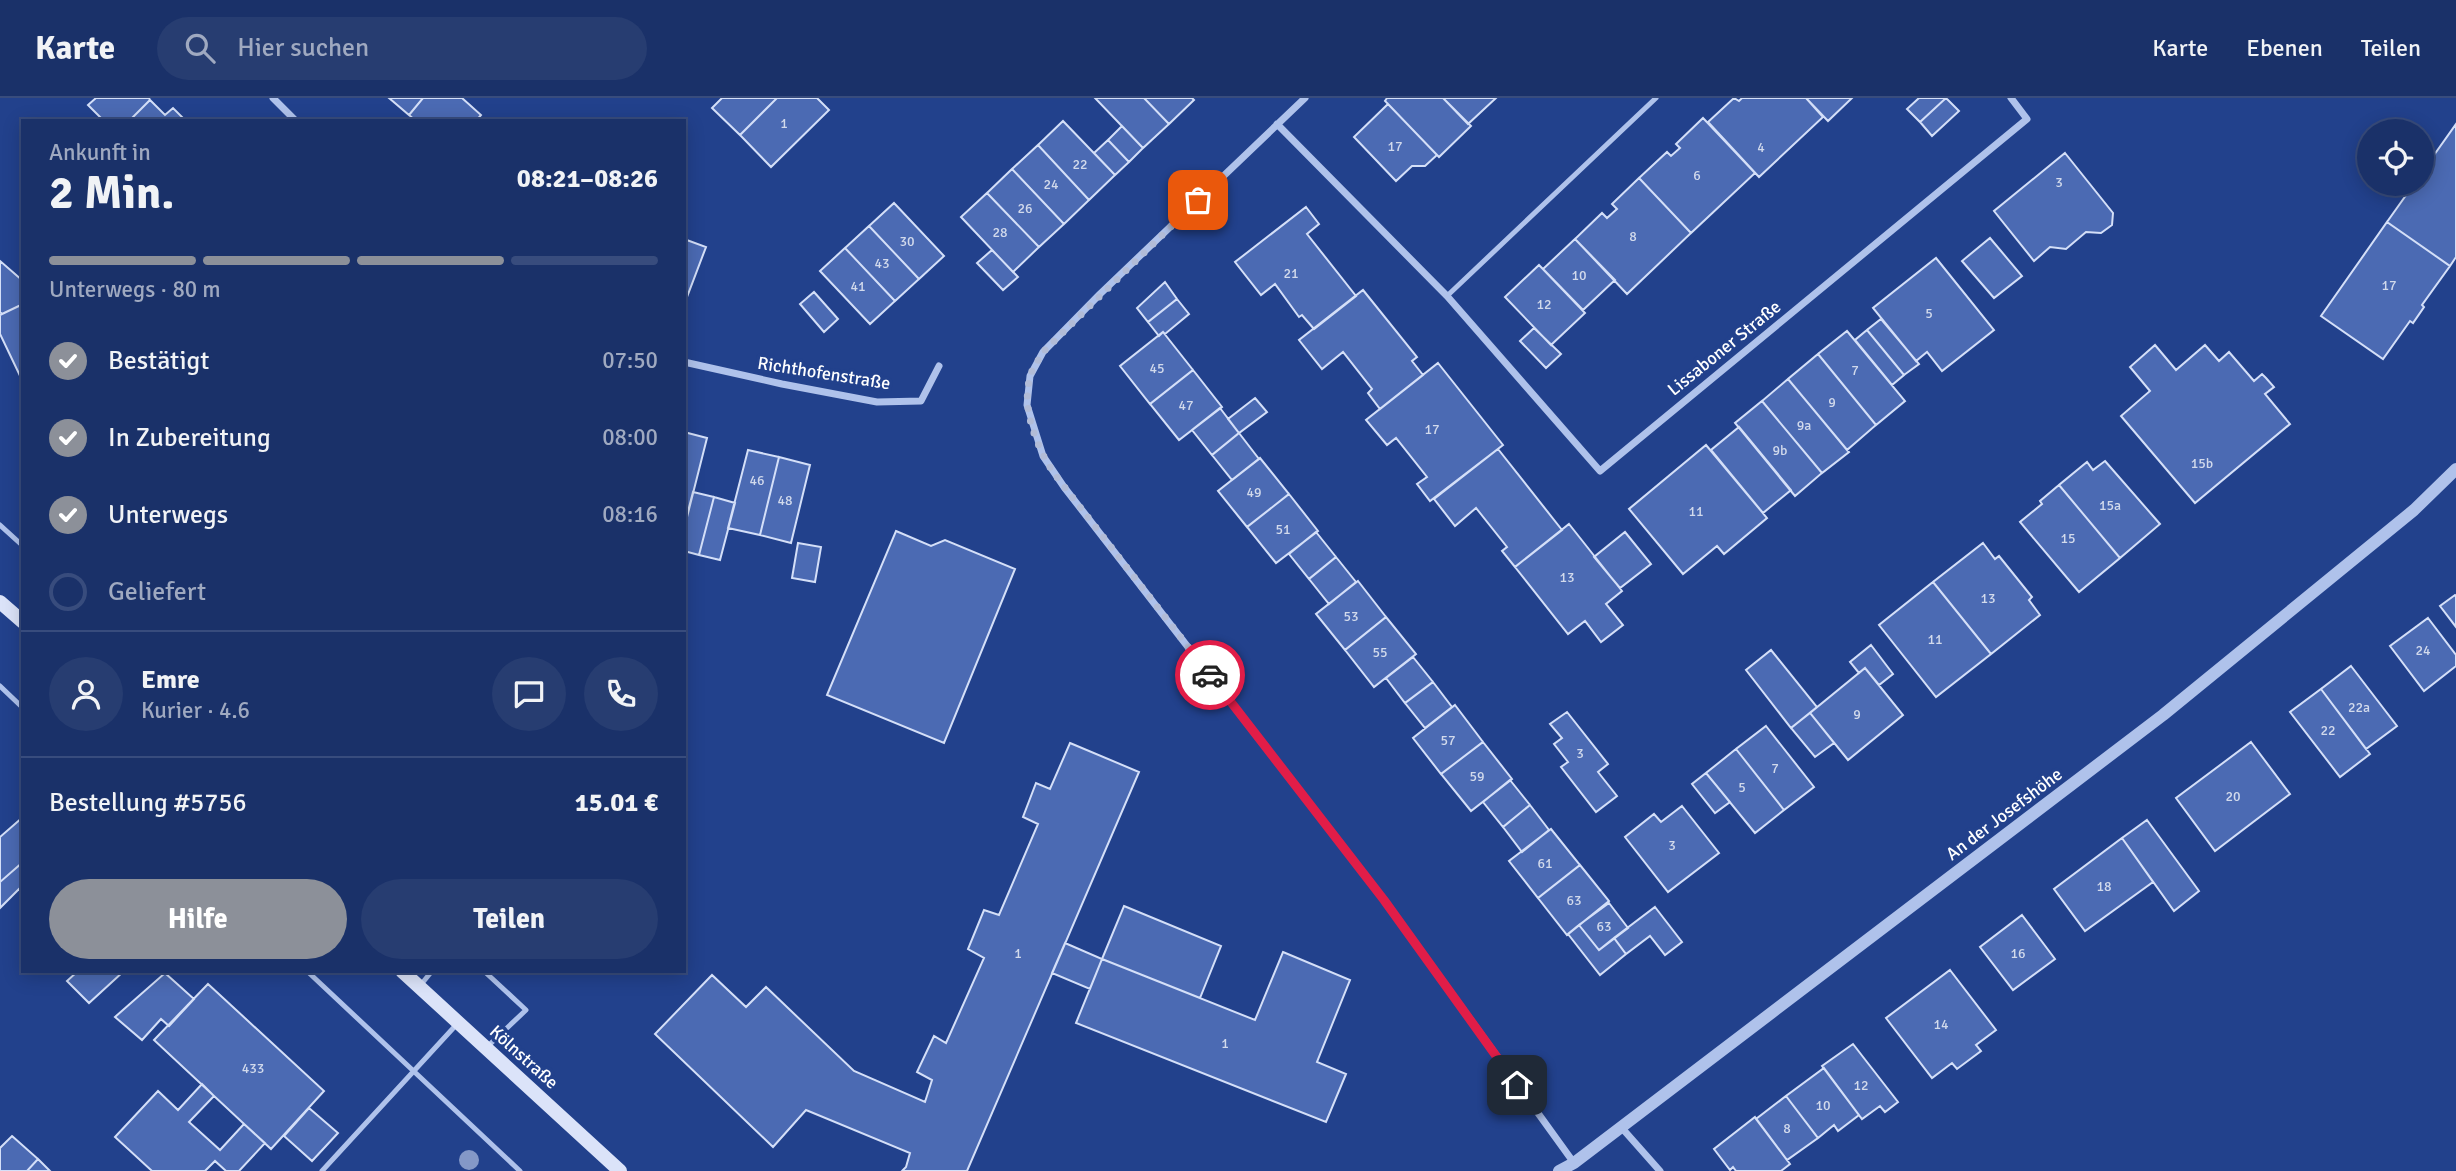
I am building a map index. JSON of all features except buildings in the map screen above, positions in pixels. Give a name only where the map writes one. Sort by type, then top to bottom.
[{"type":"main road","points":[[0,602],[21,620]]},
{"type":"main road","name":"Kölnstraße","points":[[404,973],[620,1171]]},
{"type":"street","points":[[273,98],[294,119]]},
{"type":"street","points":[[1305,98],[1043,352],[1030,376],[1027,405],[1042,456],[1064,487],[1384,900],[1574,1163]]},
{"type":"street","name":"Lissaboner Straße","points":[[1277,124],[1447,296],[1600,471],[2027,119],[2011,98]]},
{"type":"street","name":"Richthofenstraße","points":[[686,362],[877,402],[920,401],[939,366]]},
{"type":"street","name":"An der Josefshöhe","points":[[1559,1171],[1574,1163],[2163,715],[2414,510],[2456,469]]},
{"type":"street","points":[[1620,1126],[1660,1171]]},
{"type":"lane","points":[[1447,296],[1656,98]]},
{"type":"lane","points":[[0,524],[21,544]]},
{"type":"lane","points":[[0,686],[21,706]]},
{"type":"lane","points":[[309,973],[520,1171]]},
{"type":"lane","points":[[419,987],[430,973]]},
{"type":"lane","points":[[486,973],[526,1010],[486,1048]]},
{"type":"lane","points":[[322,1171],[458,1023]]},
{"type":"way so far","points":[[1198,200],[1043,352],[1030,376],[1027,405],[1042,456],[1210,675]]},
{"type":"route","points":[[1210,675],[1384,900],[1517,1085]]}]
